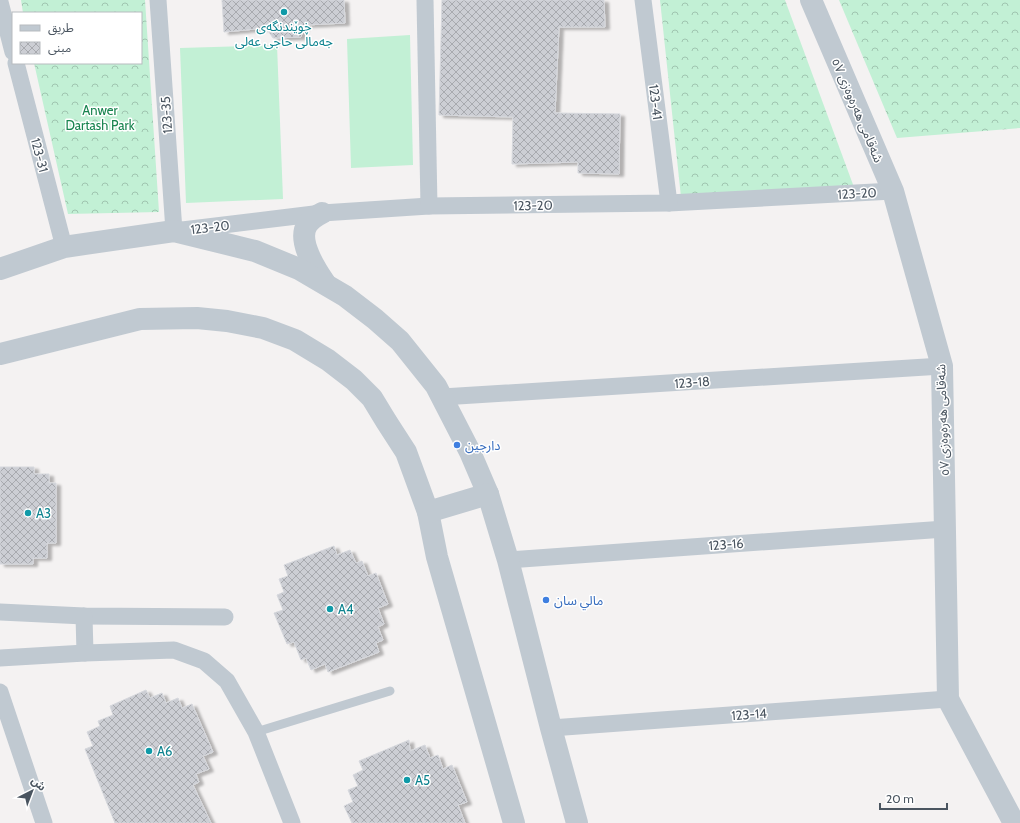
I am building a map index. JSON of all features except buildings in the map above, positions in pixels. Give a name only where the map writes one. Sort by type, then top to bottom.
[{"type":"street","name":"123-35","points":[[158,0],[174,231]]},
{"type":"street","points":[[425,0],[429,206]]},
{"type":"street","name":"123-41","points":[[643,0],[669,203]]},
{"type":"street","name":"شەقامی هەرەوەزی ٥٧","points":[[811,0],[893,191],[942,366],[948,699],[1014,823]]},
{"type":"street","points":[[0,2],[12,48]]},
{"type":"street","name":"123-31","points":[[16,64],[64,247]]},
{"type":"street","name":"123-20","points":[[174,231],[322,213],[429,206],[669,203],[893,191]]},
{"type":"street","points":[[322,213],[306,226],[304,237],[311,262],[325,284]]},
{"type":"street","points":[[0,268],[64,247],[174,231],[255,251],[299,269],[345,296],[400,341],[436,386],[470,452],[488,494],[508,560],[577,823]]},
{"type":"street","points":[[0,354],[140,320],[197,318],[227,321],[263,328],[295,340],[328,360],[354,380],[372,398],[406,452],[428,512],[438,556],[514,823]]},
{"type":"street","name":"123-18","points":[[442,397],[942,366]]},
{"type":"street","points":[[428,512],[488,494]]},
{"type":"street","name":"123-16","points":[[508,560],[945,529]]},
{"type":"street","points":[[0,612],[84,616],[225,617]]},
{"type":"street","points":[[84,616],[85,653]]},
{"type":"street","points":[[0,658],[174,650],[204,661],[227,681],[256,732],[292,823]]},
{"type":"street","points":[[0,692],[44,823]]},
{"type":"street","name":"123-14","points":[[551,728],[948,699]]},
{"type":"lane","points":[[256,732],[390,691]]},
{"type":"green space","name":"Anwer Dartash Park","points":[[21,0],[145,0],[159,212],[68,214],[34,64],[142,64],[142,12],[23,12]]},
{"type":"green space","points":[[660,0],[785,0],[855,190],[681,197]]},
{"type":"green space","points":[[839,0],[1020,0],[1020,128],[897,138]]},
{"type":"green space","points":[[410,35],[413,165],[351,168],[347,39]]},
{"type":"green space","points":[[277,45],[283,199],[186,203],[180,48]]},
{"type":"place","name":"خوێندنگەی جەماڵی حاجی عەلی","points":[[284,12]]},
{"type":"place","name":"دارجين","points":[[457,445]]},
{"type":"place","name":"A3","points":[[28,513]]},
{"type":"place","name":"مالي سان","points":[[546,600]]},
{"type":"place","name":"A4","points":[[330,609]]},
{"type":"place","name":"A6","points":[[149,751]]},
{"type":"place","name":"A5","points":[[407,780]]}]
